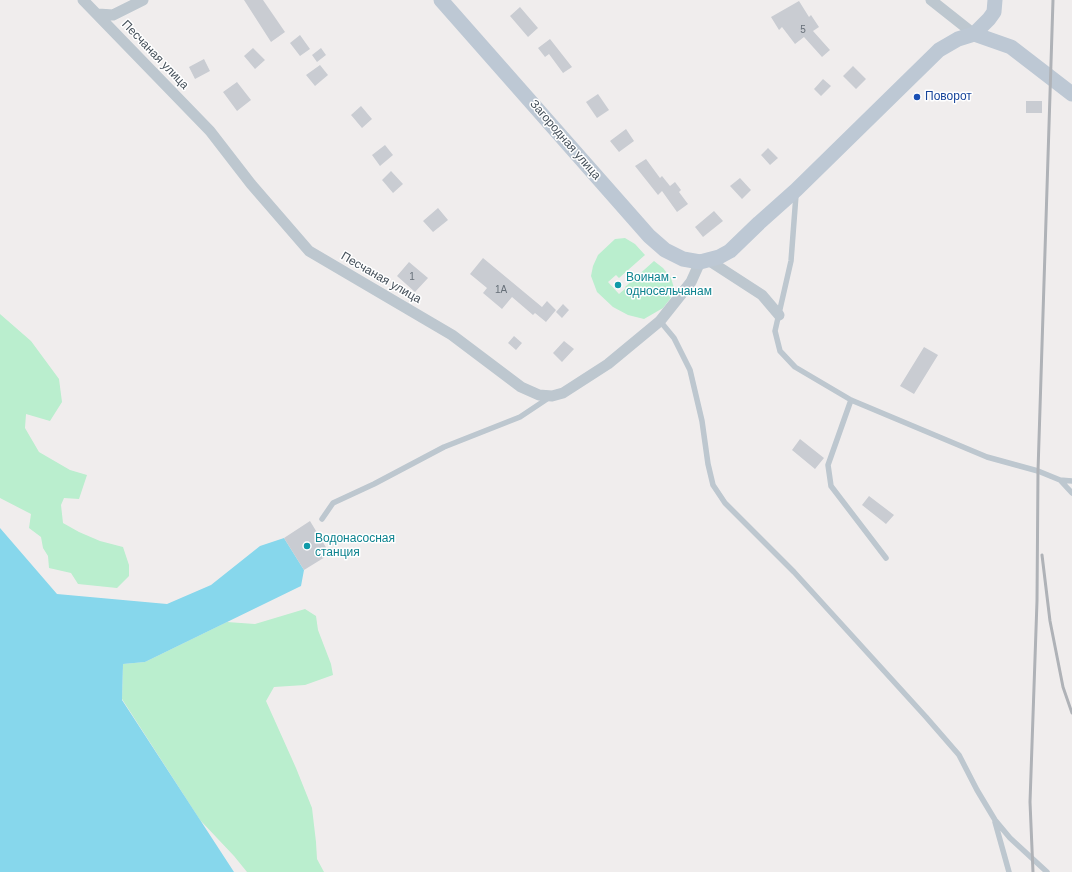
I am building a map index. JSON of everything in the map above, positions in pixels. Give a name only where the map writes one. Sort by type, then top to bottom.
[{"type":"street","name":"Песчаная улица","points":[[83,0],[210,131],[251,184],[309,251],[452,335],[521,387],[539,395],[552,396]]},
{"type":"street","points":[[98,14],[113,15],[143,0]]},
{"type":"street","name":"Загородная улица","points":[[441,0],[649,236],[664,250],[683,259],[704,261]]},
{"type":"street","points":[[931,0],[974,34],[1011,47],[1072,94]]},
{"type":"street","points":[[552,396],[563,392],[608,364],[660,321],[691,282],[704,261],[719,258],[730,251],[796,190],[939,50],[958,38],[974,34],[990,20],[994,12],[995,0]]},
{"type":"street","points":[[704,261],[762,295],[778,315]]},
{"type":"lane","points":[[796,190],[791,261],[775,331],[780,352],[795,367],[851,400],[987,457],[1038,471],[1060,480],[1072,481]]},
{"type":"lane","points":[[660,321],[674,338],[690,370],[702,421],[708,464],[713,485],[725,503],[794,572],[926,717],[959,755],[977,790],[995,820],[1010,838],[1047,872]]},
{"type":"lane","points":[[322,519],[333,503],[374,484],[444,447],[520,416],[552,396]]},
{"type":"lane","points":[[851,400],[828,465],[831,486],[886,558]]},
{"type":"lane","points":[[1060,480],[1072,493]]},
{"type":"lane","points":[[995,820],[1009,872]]},
{"type":"green space","points":[[625,238],[635,244],[645,255],[619,278],[616,275],[608,282],[619,294],[654,261],[663,268],[671,278],[674,288],[670,299],[663,308],[644,319],[628,315],[613,307],[597,292],[591,276],[593,266],[598,255],[615,239]]},
{"type":"green space","points":[[0,314],[31,341],[59,379],[62,402],[50,421],[26,414],[25,428],[39,452],[70,470],[87,475],[79,499],[64,498],[61,505],[63,523],[100,541],[123,547],[129,565],[129,576],[117,588],[78,584],[71,573],[49,568],[48,556],[43,548],[41,537],[29,528],[31,514],[0,498]]},
{"type":"green space","points":[[305,609],[316,616],[318,630],[331,664],[333,675],[305,685],[274,687],[266,701],[312,808],[317,859],[324,872],[247,872],[200,820],[122,699],[123,664],[145,662],[227,622],[255,624]]},
{"type":"water","points":[[0,528],[57,594],[167,604],[211,585],[260,546],[284,538],[304,570],[301,586],[145,662],[123,664],[122,700],[234,872],[0,872]]},
{"type":"building","points":[[244,0],[263,0],[285,32],[271,42]]},
{"type":"building","points":[[799,1],[809,17],[811,15],[819,27],[813,31],[830,50],[822,57],[804,37],[795,44],[782,27],[779,30],[771,17]]},
{"type":"building","points":[[520,7],[538,28],[528,37],[510,16]]},
{"type":"building","points":[[300,35],[310,49],[300,56],[290,43]]},
{"type":"building","points":[[550,39],[572,67],[563,73],[549,54],[545,57],[538,48]]},
{"type":"building","points":[[253,48],[265,60],[255,69],[244,56]]},
{"type":"building","points":[[321,48],[326,55],[317,62],[312,55]]},
{"type":"building","points":[[204,59],[210,71],[195,79],[189,67]]},
{"type":"building","points":[[320,65],[328,75],[315,86],[306,75]]},
{"type":"building","points":[[853,66],[866,79],[856,89],[843,76]]},
{"type":"building","points":[[823,79],[831,86],[821,96],[814,89]]},
{"type":"building","points":[[237,82],[251,100],[237,111],[223,92]]},
{"type":"building","points":[[598,94],[609,110],[597,118],[586,102]]},
{"type":"building","points":[[1026,101],[1042,101],[1042,113],[1026,113]]},
{"type":"building","points":[[361,106],[372,119],[362,128],[351,115]]},
{"type":"building","points":[[626,129],[634,141],[619,152],[610,141]]},
{"type":"building","points":[[385,145],[393,155],[380,166],[372,155]]},
{"type":"building","points":[[768,148],[778,158],[770,165],[761,155]]},
{"type":"building","points":[[646,159],[660,178],[662,176],[670,186],[675,182],[681,190],[679,192],[688,204],[677,212],[662,191],[658,195],[635,166]]},
{"type":"building","points":[[391,171],[403,184],[393,193],[382,180]]},
{"type":"building","points":[[740,178],[751,190],[742,199],[730,186]]},
{"type":"building","points":[[438,208],[448,220],[433,232],[423,221]]},
{"type":"building","points":[[714,211],[723,221],[703,237],[695,227]]},
{"type":"building","points":[[483,258],[542,307],[547,301],[556,310],[546,322],[535,313],[533,315],[512,297],[502,309],[483,293],[487,288],[470,274]]},
{"type":"building","points":[[409,262],[428,278],[415,292],[397,276]]},
{"type":"building","points":[[563,304],[569,310],[562,318],[556,312]]},
{"type":"building","points":[[514,336],[522,343],[516,350],[508,343]]},
{"type":"building","points":[[564,341],[574,349],[562,362],[553,353]]},
{"type":"building","points":[[924,347],[938,355],[914,394],[900,386]]},
{"type":"building","points":[[800,439],[824,458],[815,469],[792,450]]},
{"type":"building","points":[[869,496],[894,515],[886,524],[862,505]]},
{"type":"building","name":"Водонасосная станция","points":[[310,521],[330,554],[304,570],[284,538]]},
{"type":"railway","points":[[1033,872],[1030,802],[1037,601],[1038,471],[1053,0]]},
{"type":"railway","points":[[1042,555],[1050,621],[1063,687],[1072,713]]},
{"type":"place","name":"Поворот","points":[[917,97]]},
{"type":"place","name":"Воинам - односельчанам","points":[[618,285]]},
{"type":"place","name":"Водонасосная станция","points":[[307,546]]}]
